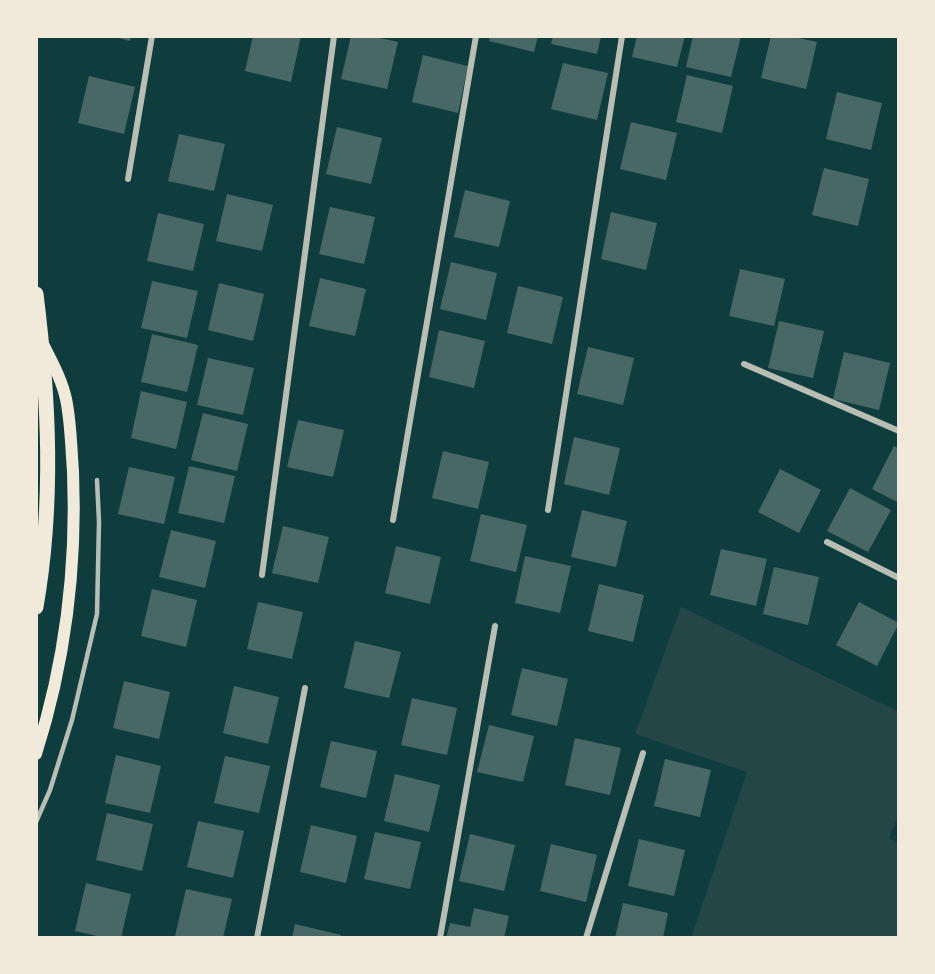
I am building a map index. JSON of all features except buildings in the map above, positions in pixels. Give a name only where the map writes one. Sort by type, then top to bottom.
[{"type":"main road","points":[[36,294],[48,419],[48,483],[43,567],[36,607]]},
{"type":"main road","points":[[36,754],[54,690],[63,640],[70,592],[74,502],[71,432],[66,397],[55,367],[42,342]]},
{"type":"street","points":[[128,179],[152,36]]},
{"type":"street","points":[[262,575],[334,36]]},
{"type":"street","points":[[393,520],[476,36]]},
{"type":"street","points":[[548,510],[622,36]]},
{"type":"street","points":[[744,364],[899,431]]},
{"type":"street","points":[[827,542],[899,578]]},
{"type":"street","points":[[440,938],[495,626]]},
{"type":"street","points":[[257,938],[305,688]]},
{"type":"street","points":[[586,938],[643,753]]},
{"type":"lane","points":[[36,822],[50,790],[72,720],[97,614],[99,522],[97,480]]},
{"type":"shaded area","points":[[681,607],[899,712],[899,814],[889,838],[899,844],[899,938],[691,938],[747,772],[635,734]]}]
